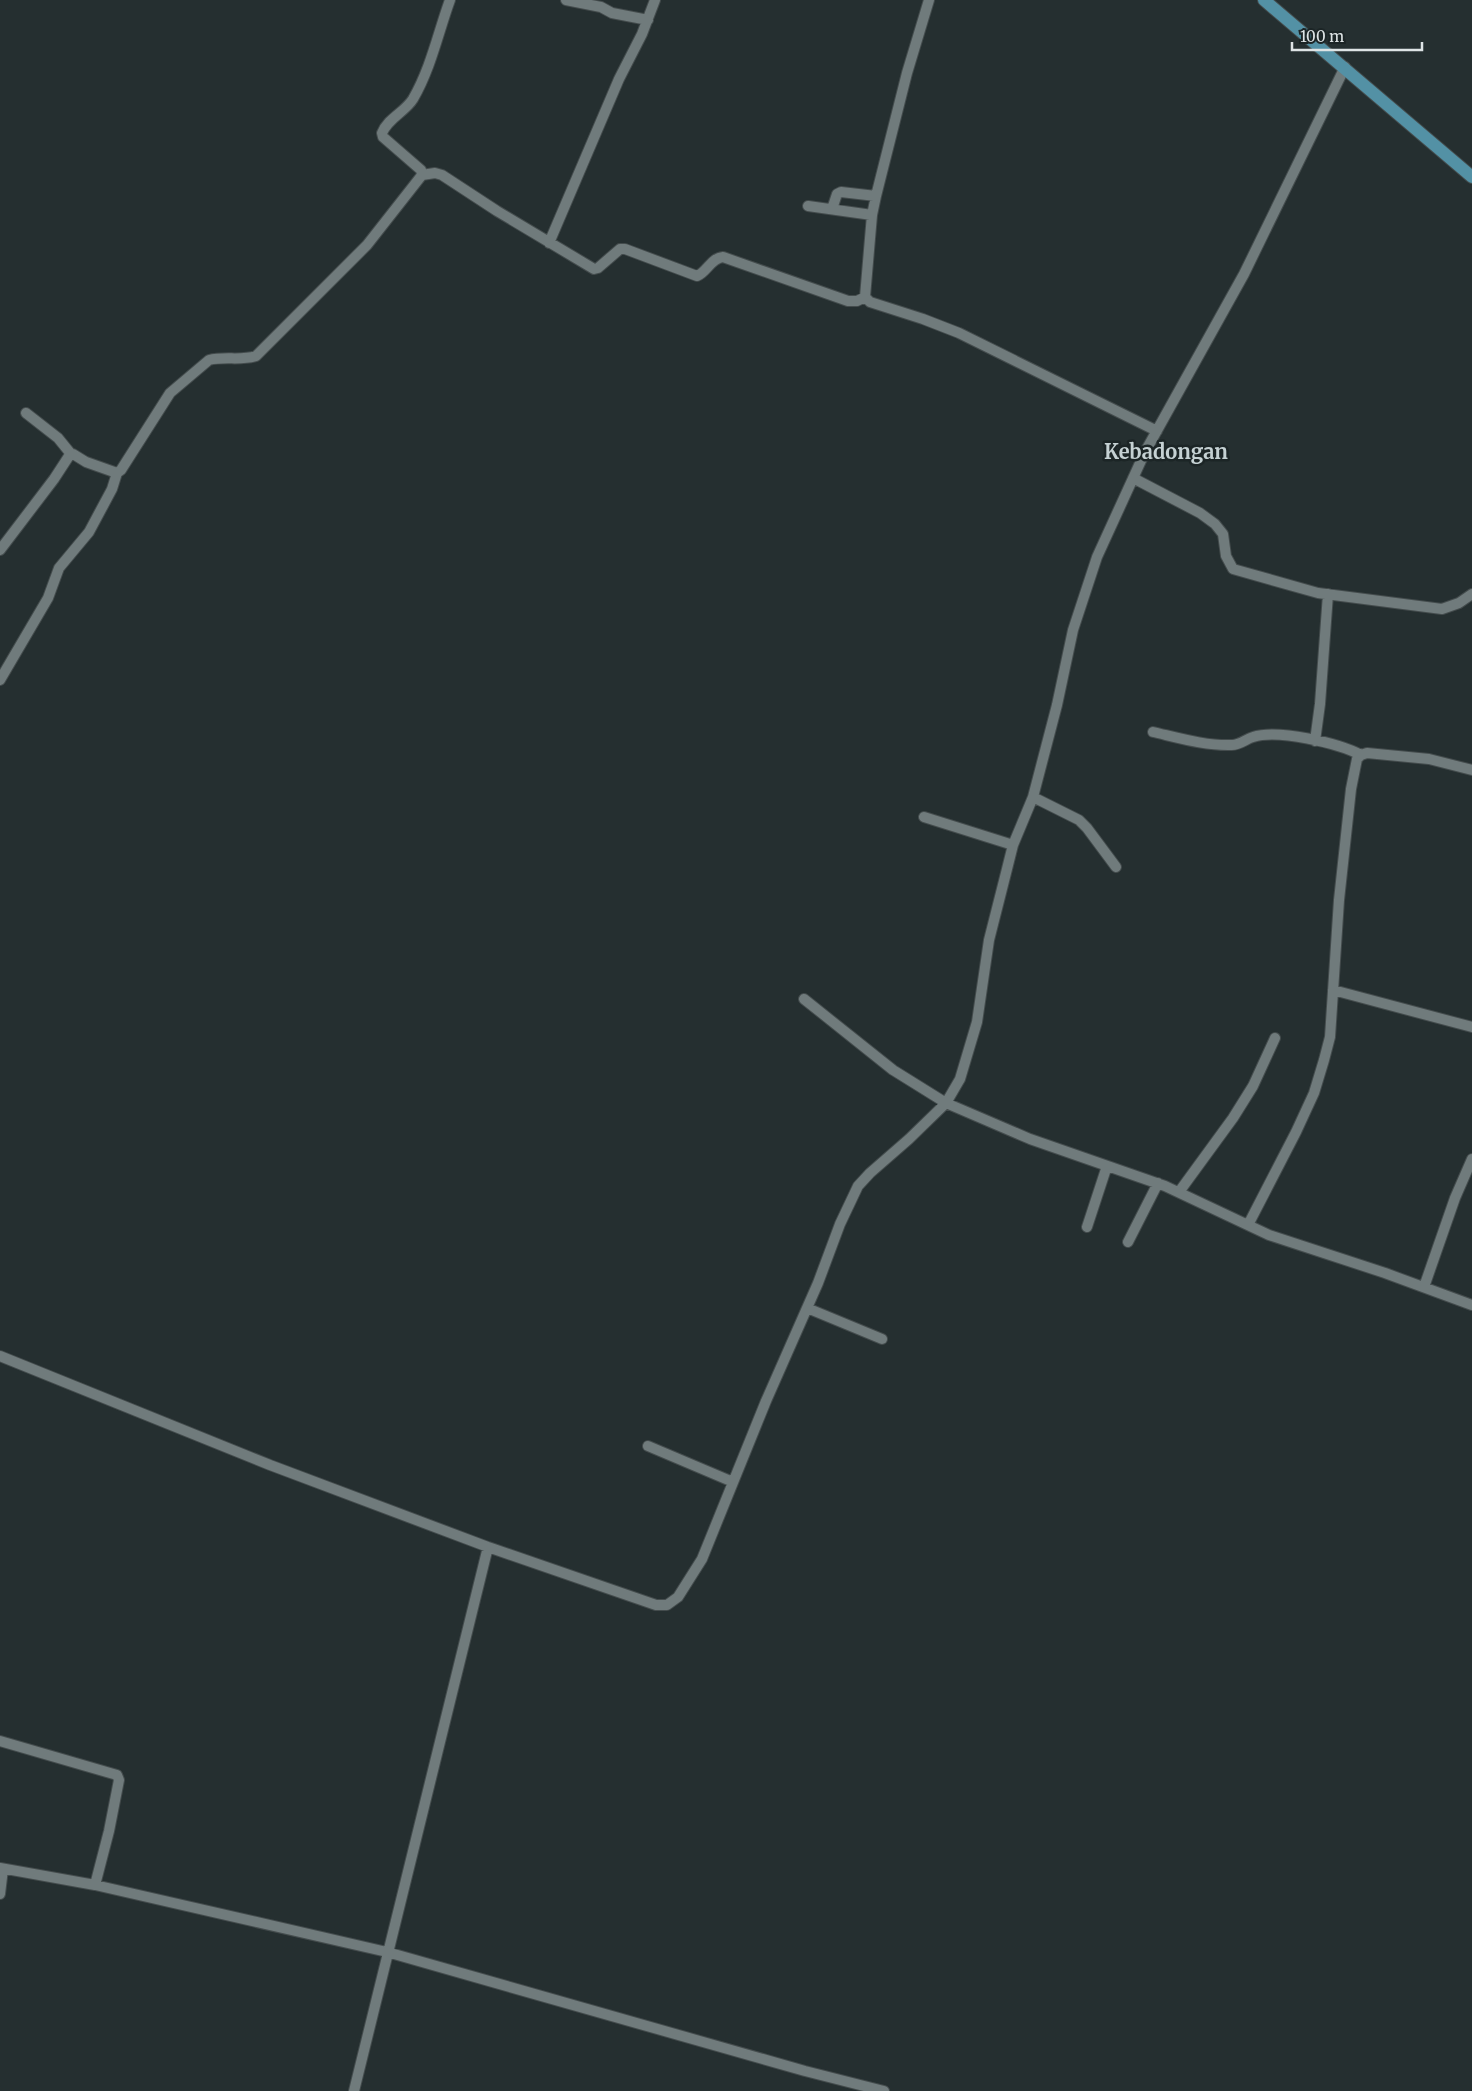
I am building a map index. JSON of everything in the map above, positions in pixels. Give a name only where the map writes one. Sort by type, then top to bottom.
[{"type":"main road","points":[[1264,0],[1472,177]]},
{"type":"street","points":[[422,175],[421,170],[383,137],[382,133],[388,122],[412,99],[436,44],[450,0]]},
{"type":"street","points":[[566,0],[601,7],[612,13],[648,20]]},
{"type":"street","points":[[549,243],[619,79],[648,20],[655,0]]},
{"type":"street","points":[[929,0],[907,73],[876,196],[872,215],[865,297],[870,302],[923,318],[959,333],[1157,431]]},
{"type":"street","points":[[0,1356],[270,1465],[488,1547],[656,1605],[667,1605],[678,1597],[702,1559],[840,1224],[858,1186],[946,1103],[960,1080],[978,1022],[989,940],[1013,845],[1033,797],[1074,630],[1097,557],[1133,478],[1244,274],[1345,67]]},
{"type":"street","points":[[0,680],[48,598],[59,568],[89,532],[112,489],[116,473],[121,470],[170,393],[209,360],[217,358],[247,359],[256,356],[367,245],[422,175],[435,173],[442,175],[549,243],[596,269],[620,249],[625,249],[697,276],[701,275],[717,258],[722,257],[848,301],[857,302],[865,297]]},
{"type":"street","points":[[832,209],[837,194],[841,192],[876,196]]},
{"type":"street","points":[[808,206],[872,215]]},
{"type":"street","points":[[26,413],[58,438],[71,454],[116,473]]},
{"type":"street","points":[[2,545],[71,454]]},
{"type":"street","points":[[1133,478],[1200,513],[1215,524],[1223,534],[1226,556],[1233,569],[1328,594],[1442,608],[1459,603],[1472,594]]},
{"type":"street","points":[[1315,741],[1321,695],[1328,594]]},
{"type":"street","points":[[1153,732],[1192,741],[1234,745],[1254,736],[1280,735],[1347,748],[1361,755]]},
{"type":"street","points":[[1248,1225],[1314,1093],[1330,1037],[1339,900],[1355,766],[1361,755],[1367,753],[1430,759],[1472,770]]},
{"type":"street","points":[[1033,797],[1079,820],[1116,867]]},
{"type":"street","points":[[924,817],[1013,845]]},
{"type":"street","points":[[1333,990],[1472,1027]]},
{"type":"street","points":[[804,999],[894,1070],[946,1103],[1030,1139],[1158,1183],[1269,1234],[1472,1304]]},
{"type":"street","points":[[1179,1192],[1238,1110],[1275,1038]]},
{"type":"street","points":[[1424,1287],[1455,1198],[1472,1159]]},
{"type":"street","points":[[1087,1227],[1107,1166]]},
{"type":"street","points":[[1128,1242],[1158,1183]]},
{"type":"street","points":[[807,1308],[882,1339]]},
{"type":"street","points":[[648,1446],[733,1482]]},
{"type":"street","points":[[354,2091],[488,1547]]},
{"type":"street","points":[[0,1741],[117,1775],[119,1780],[109,1831],[95,1885]]},
{"type":"street","points":[[0,1894],[2,1869],[95,1885],[387,1952],[795,2068],[884,2091]]},
{"type":"district","name":"Kebadongan","points":[[1166,451]]}]
